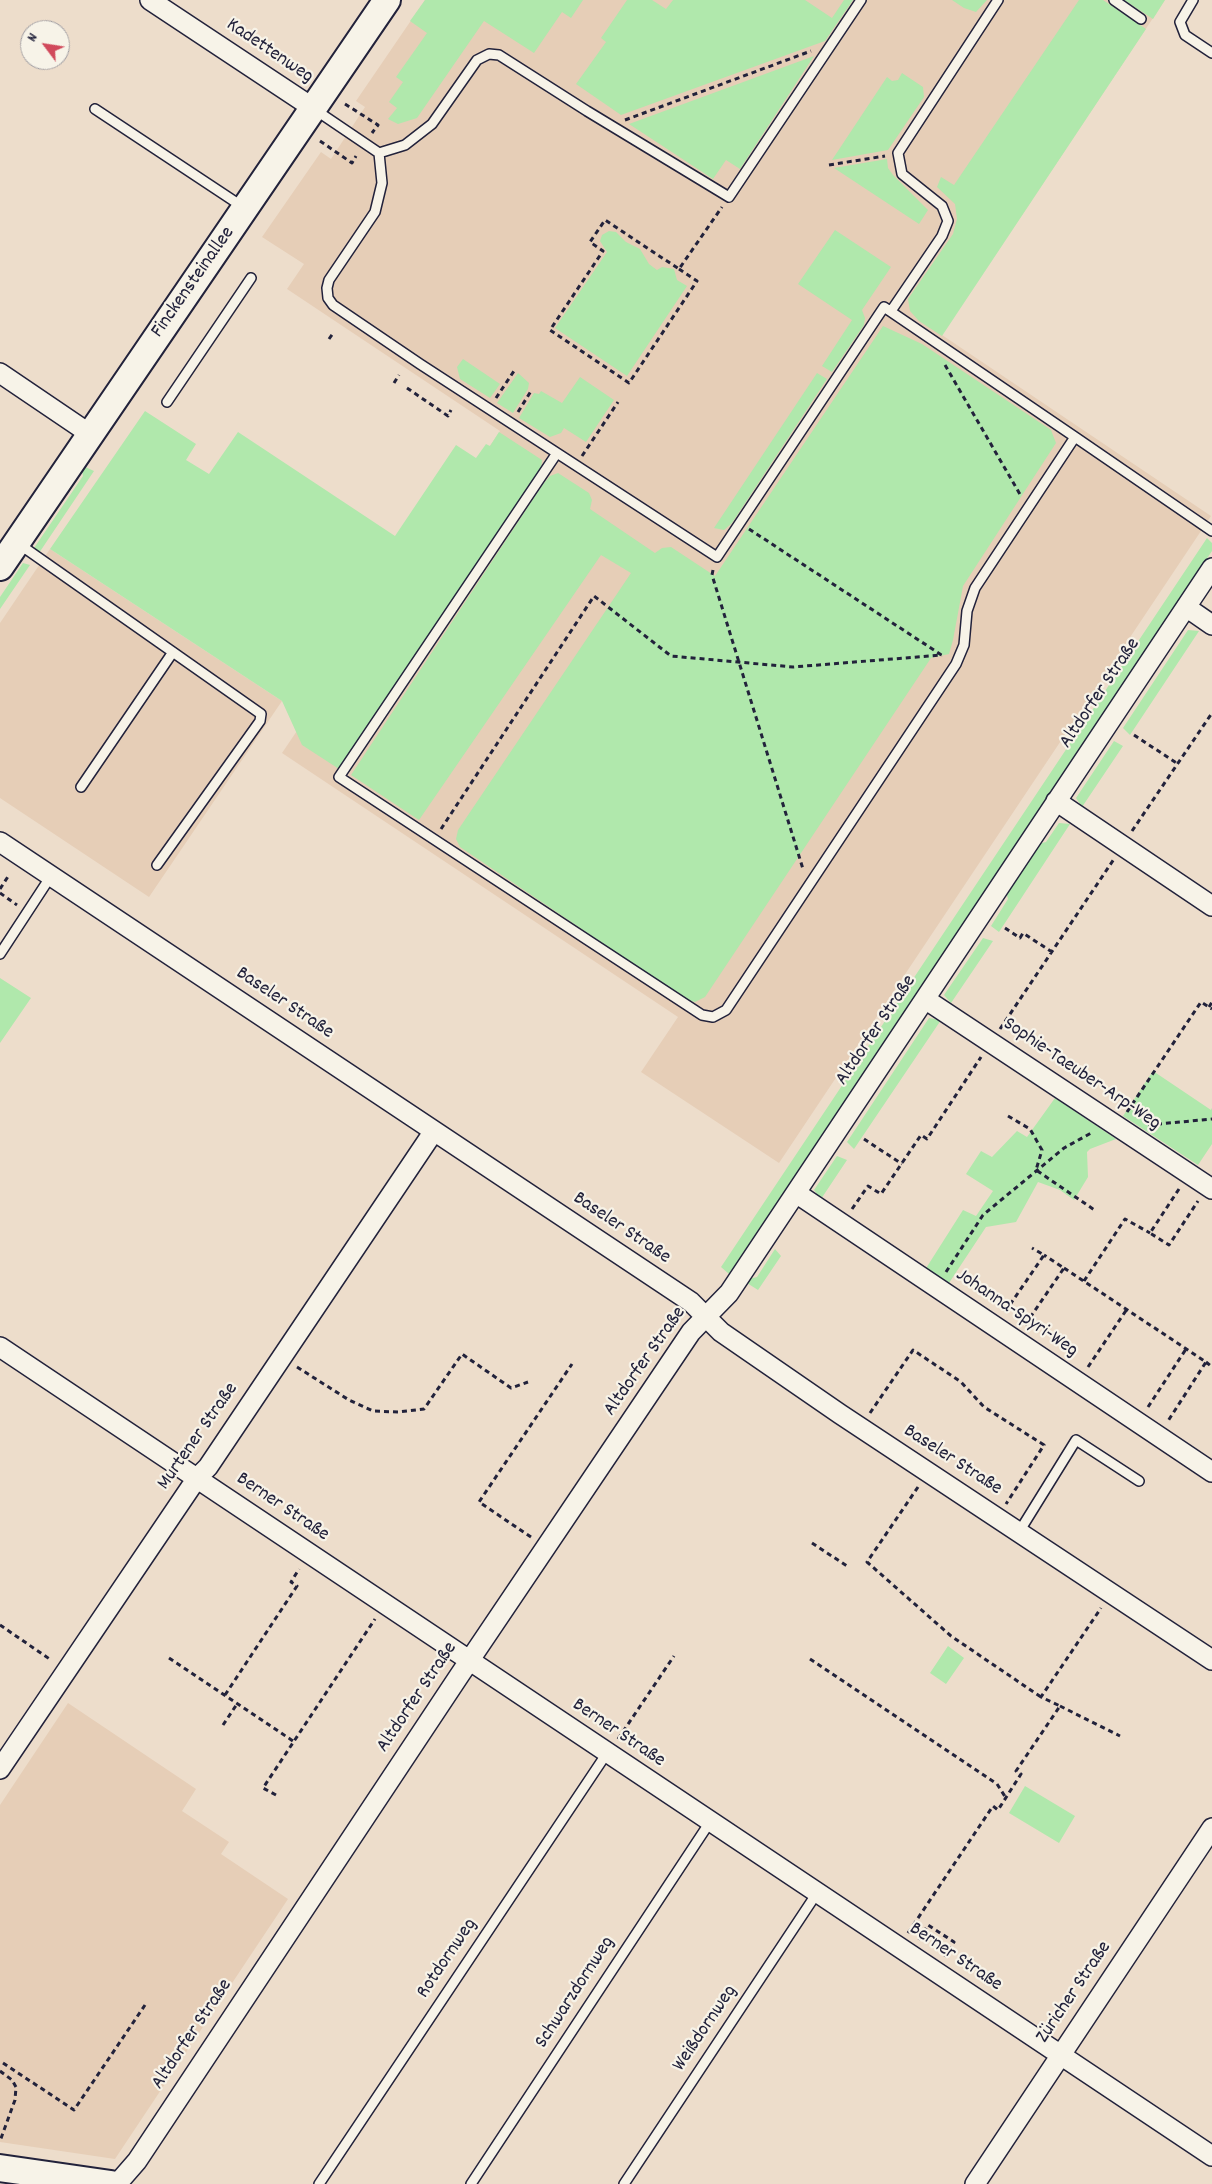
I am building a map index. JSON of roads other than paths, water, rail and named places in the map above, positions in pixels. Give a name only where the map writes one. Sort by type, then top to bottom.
[{"type":"street","name":"Kadettenweg","points":[[150,0],[313,108]]},
{"type":"street","name":"Finckensteinallee","points":[[0,567],[387,0]]},
{"type":"street","points":[[0,374],[90,434]]},
{"type":"street","name":"Altdorfer Straße","points":[[117,2184],[137,2161],[469,1662],[692,1332],[705,1316],[729,1293],[1212,568]]},
{"type":"street","points":[[1186,607],[1212,625]]},
{"type":"street","points":[[1056,801],[1212,906]]},
{"type":"street","name":"Baseler Straße","points":[[0,842],[691,1302],[721,1332],[766,1363],[1212,1660]]},
{"type":"street","name":"Sophie-Taeuber-Arp-Weg","points":[[925,999],[1210,1188]]},
{"type":"street","name":"Murtener Straße","points":[[0,1769],[197,1478],[208,1466],[434,1131]]},
{"type":"street","name":"Johanna-Spyri-Weg","points":[[796,1193],[1212,1472]]},
{"type":"street","name":"Berner Straße","points":[[0,1347],[469,1662],[612,1746],[710,1822],[1212,2156]]},
{"type":"street","name":"Züricher Straße","points":[[975,2184],[1212,1828]]},
{"type":"street","points":[[0,2168],[111,2184]]},
{"type":"lane","points":[[379,153],[406,145],[432,124],[477,60],[489,54],[499,54],[610,125],[729,196],[861,0]]},
{"type":"lane","points":[[891,312],[942,236],[948,221],[942,206],[902,174],[898,153],[998,0]]},
{"type":"lane","points":[[1114,0],[1141,19]]},
{"type":"lane","points":[[1193,0],[1180,22],[1186,35],[1212,53]]},
{"type":"lane","points":[[95,108],[245,208]]},
{"type":"lane","points":[[313,108],[379,153]]},
{"type":"lane","points":[[379,153],[382,183],[375,212],[329,280],[327,288],[328,298],[333,305],[488,409],[717,557],[884,307],[1212,530]]},
{"type":"lane","points":[[167,402],[251,278]]},
{"type":"lane","points":[[557,454],[339,777],[702,1015],[713,1017],[726,1010],[956,664],[964,645],[967,611],[975,588],[1074,437]]},
{"type":"lane","points":[[16,543],[260,714],[260,721],[157,865]]},
{"type":"lane","points":[[81,787],[172,652]]},
{"type":"lane","points":[[0,954],[52,876]]},
{"type":"lane","points":[[1019,1532],[1076,1440],[1139,1480]]},
{"type":"lane","name":"Rotdornweg","points":[[319,2184],[612,1746]]},
{"type":"lane","name":"Schwarzdornweg","points":[[472,2184],[710,1822]]},
{"type":"lane","name":"Weißdornweg","points":[[624,2184],[817,1893]]}]
